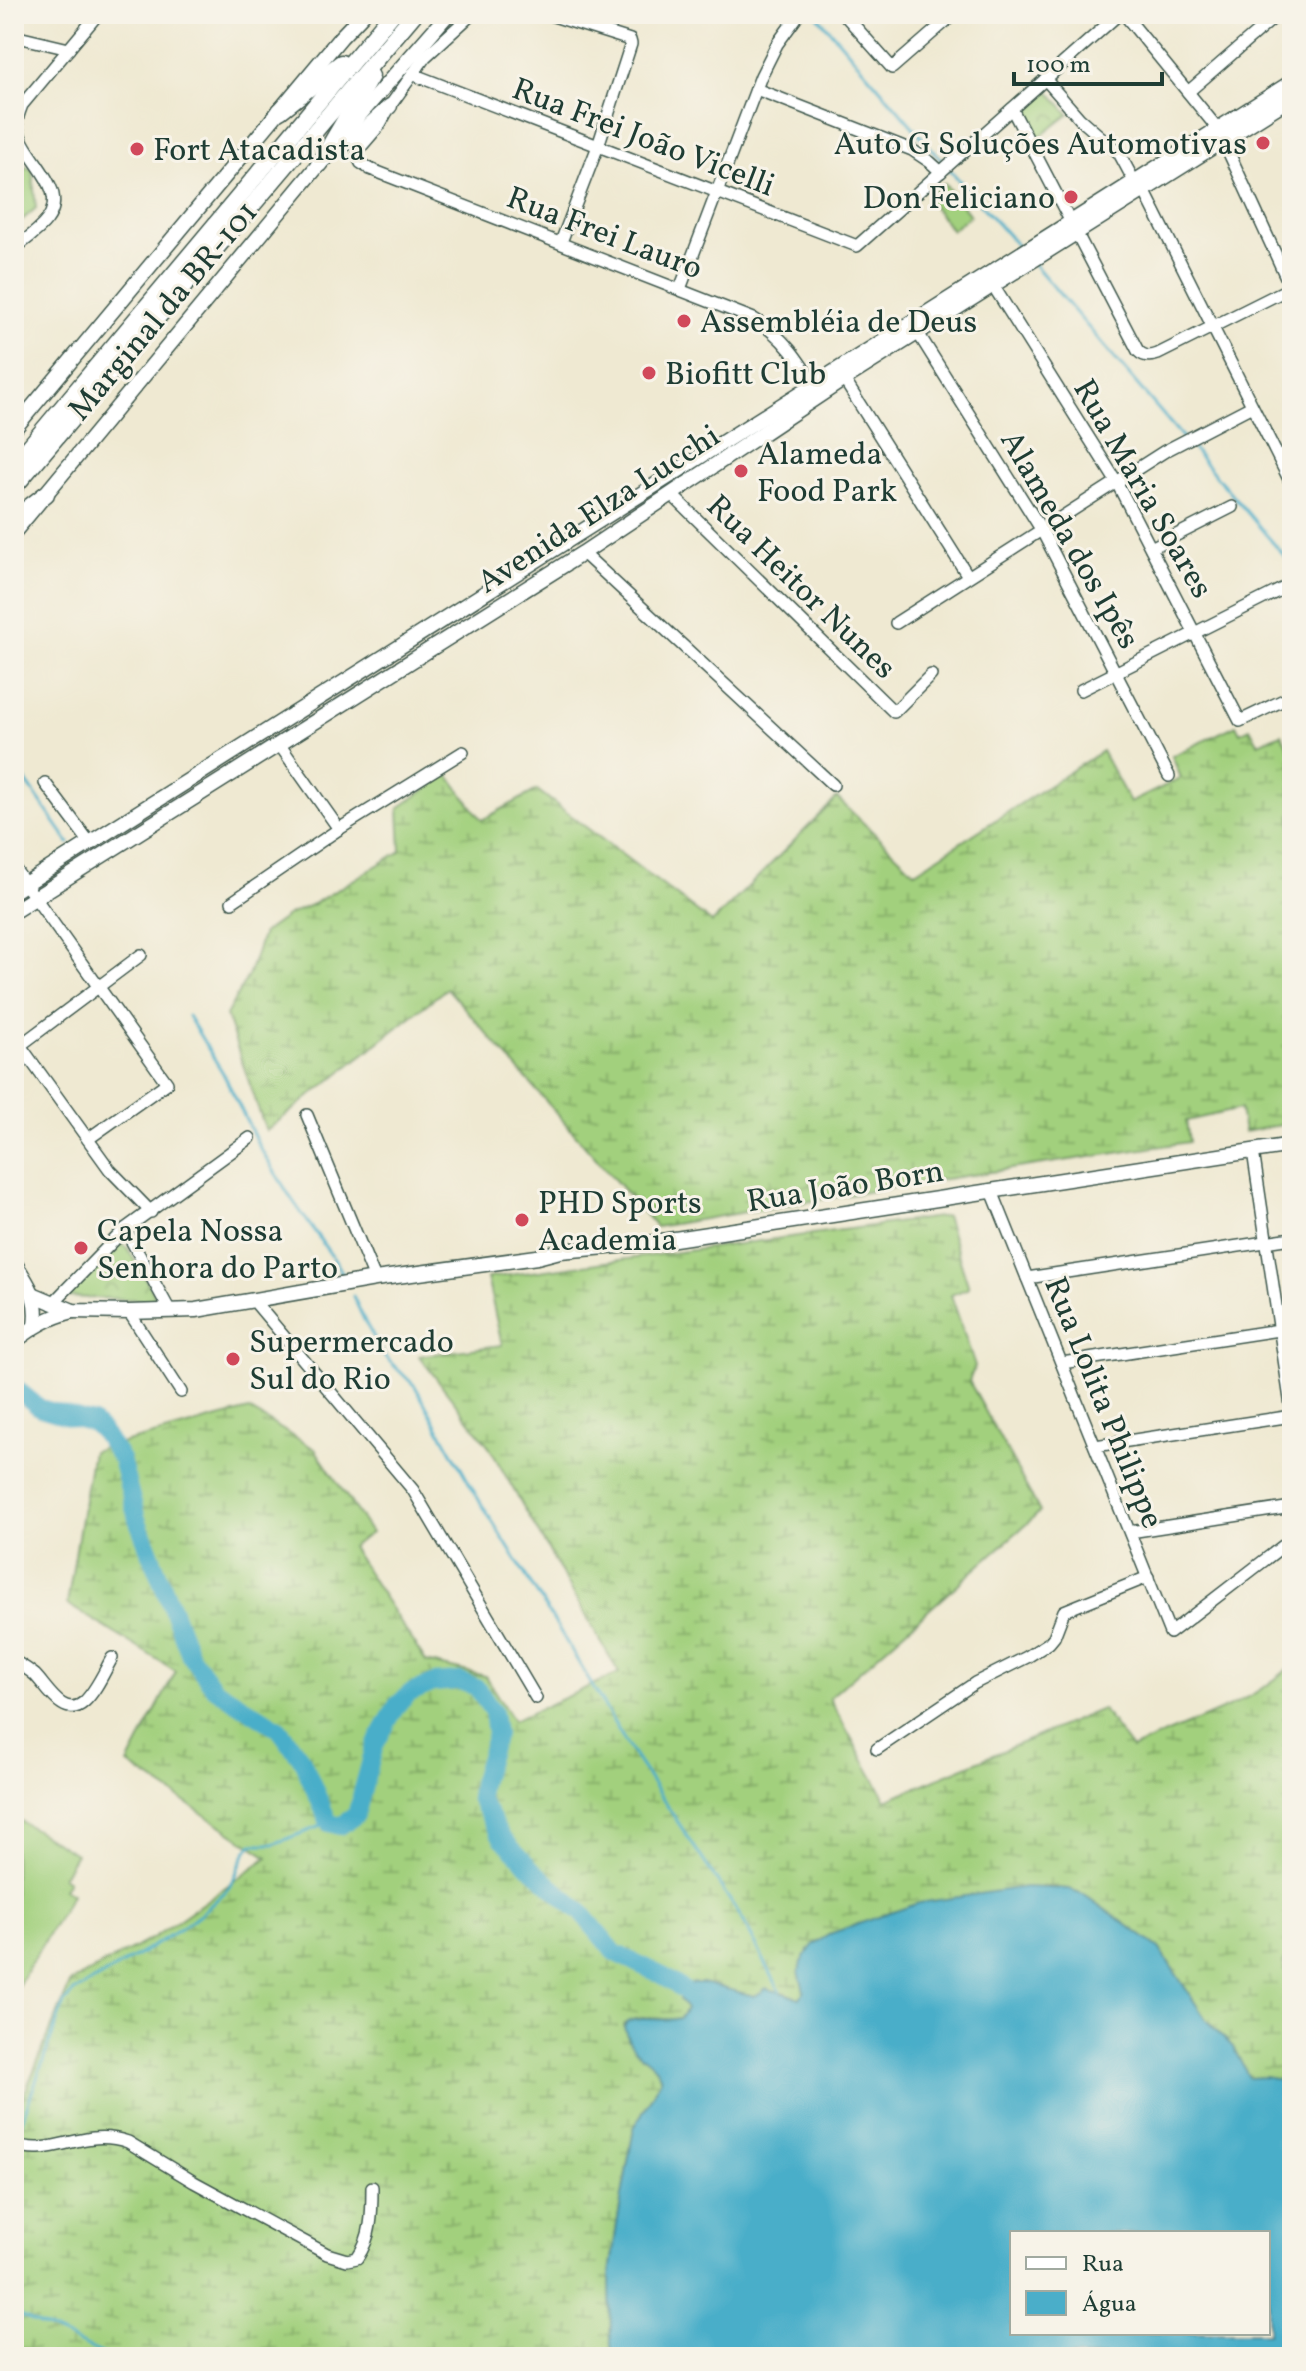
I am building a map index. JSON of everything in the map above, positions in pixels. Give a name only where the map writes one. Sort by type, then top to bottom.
[{"type":"highway","points":[[14,465],[392,14]]},
{"type":"highway","points":[[14,487],[414,14]]},
{"type":"highway","points":[[319,164],[390,41]]},
{"type":"highway","points":[[280,111],[368,42]]},
{"type":"highway","points":[[14,519],[46,494]]},
{"type":"main road","points":[[14,429],[363,14]]},
{"type":"main road","name":"Marginal da BR-101","points":[[14,532],[370,101],[448,14]]},
{"type":"main road","name":"Avenida Elza Lucchi","points":[[14,911],[583,553],[841,374],[1221,134],[1292,82]]},
{"type":"main road","name":"Avenida Elza Lucchi","points":[[1221,134],[1289,104]]},
{"type":"main road","points":[[319,164],[390,106]]},
{"type":"main road","name":"Avenida Elza Lucchi","points":[[841,374],[918,333],[989,281]]},
{"type":"main road","name":"Avenida Elza Lucchi","points":[[20,888],[458,609],[817,390]]},
{"type":"main road","points":[[458,609],[470,624]]},
{"type":"main road","name":"Rua João Born","points":[[73,1311],[196,1310],[560,1251],[642,1244],[1292,1145]]},
{"type":"main road","points":[[14,1262],[35,1295],[35,1326]]},
{"type":"main road","points":[[35,1295],[73,1311]]},
{"type":"main road","points":[[14,1342],[53,1316],[73,1311]]},
{"type":"street","points":[[14,249],[45,222],[52,212],[54,201],[50,183],[24,143],[17,124],[22,105],[98,14]]},
{"type":"street","points":[[390,106],[425,57],[472,14]]},
{"type":"street","points":[[547,14],[630,40],[631,44],[598,146],[561,242]]},
{"type":"street","points":[[680,289],[756,89],[777,44],[799,14]]},
{"type":"street","points":[[844,14],[892,68],[954,14]]},
{"type":"street","points":[[756,89],[912,150],[946,167],[1045,79],[1122,14],[1221,134],[1292,289],[1158,354],[1147,356],[1138,351],[1012,109]]},
{"type":"street","points":[[1188,92],[1278,14]]},
{"type":"street","points":[[14,36],[69,49]]},
{"type":"street","name":"Rua Frei João Vicelli","points":[[412,74],[857,246],[946,167]]},
{"type":"street","points":[[1045,79],[1080,119],[1119,153],[1213,327],[1292,485]]},
{"type":"street","name":"Rua Frei Lauro","points":[[390,106],[379,126],[360,148],[358,157],[370,169],[680,289],[766,326],[786,344],[817,390]]},
{"type":"street","name":"Rua Maria Soares","points":[[989,281],[1116,481],[1240,721],[1292,696]]},
{"type":"street","name":"Alameda dos Ipês","points":[[918,333],[1041,529],[1169,776]]},
{"type":"street","points":[[841,374],[968,576]]},
{"type":"street","points":[[896,623],[1116,481],[1180,442],[1252,406]]},
{"type":"street","name":"Rua Heitor Nunes","points":[[671,494],[894,712],[931,675]]},
{"type":"street","points":[[1151,548],[1232,507]]},
{"type":"street","points":[[583,553],[833,785]]},
{"type":"street","points":[[1081,690],[1292,584]]},
{"type":"street","points":[[279,744],[339,829]]},
{"type":"street","points":[[232,902],[339,829],[463,752]]},
{"type":"street","points":[[45,783],[90,843]]},
{"type":"street","points":[[14,868],[20,888],[35,897],[167,1083],[88,1139]]},
{"type":"street","points":[[141,955],[99,988],[16,1044],[110,1170],[151,1212]]},
{"type":"street","points":[[307,1115],[375,1279]]},
{"type":"street","points":[[52,1304],[125,1229],[250,1138]]},
{"type":"street","points":[[1095,1446],[1292,1415],[1286,1329],[1267,1242],[1253,1151]]},
{"type":"street","name":"Rua Lolita Philippe","points":[[992,1191],[1170,1633],[1292,1539]]},
{"type":"street","points":[[125,1229],[170,1311]]},
{"type":"street","points":[[1027,1278],[1292,1238]]},
{"type":"street","points":[[254,1301],[413,1490],[536,1698]]},
{"type":"street","points":[[129,1312],[181,1392]]},
{"type":"street","points":[[1062,1363],[1286,1329]]},
{"type":"street","points":[[1130,1532],[1292,1507]]},
{"type":"street","points":[[877,1749],[975,1683],[1049,1643],[1064,1611],[1148,1577]]},
{"type":"street","points":[[14,1661],[26,1668],[62,1704],[72,1707],[85,1701],[112,1658]]},
{"type":"street","points":[[14,2144],[37,2149],[84,2137],[118,2138],[327,2254],[347,2260],[357,2258],[371,2227],[372,2187]]},
{"type":"green space","points":[[1044,85],[1069,114],[1037,139],[1015,107]]},
{"type":"green space","points":[[14,164],[32,169],[36,208],[14,227]]},
{"type":"green space","points":[[944,183],[970,215],[952,230],[926,198]]},
{"type":"green space","points":[[1236,725],[1240,733],[1250,728],[1258,743],[1282,734],[1292,756],[1292,1123],[1244,1132],[1240,1109],[1186,1121],[1189,1142],[656,1227],[447,988],[266,1131],[226,1015],[249,974],[263,933],[288,915],[313,904],[401,851],[399,808],[448,774],[482,820],[537,790],[712,923],[837,798],[915,872],[1102,751],[1130,803],[1181,778],[1172,756]]},
{"type":"green space","points":[[946,1216],[969,1288],[951,1295],[975,1366],[969,1381],[1040,1512],[829,1698],[886,1800],[1102,1709],[1132,1749],[1236,1703],[1292,1665],[1292,1952],[1283,1963],[1292,1990],[1292,2082],[1249,2078],[1233,2047],[1207,2021],[1159,1948],[1083,1894],[1069,1889],[1043,1887],[832,1933],[814,1944],[800,1998],[780,1991],[754,1996],[702,1983],[680,2018],[644,2018],[624,2025],[633,2047],[654,2066],[661,2079],[634,2128],[617,2224],[610,2274],[611,2345],[615,2357],[14,2357],[14,2118],[71,1982],[153,1938],[268,1857],[128,1764],[176,1671],[67,1604],[92,1451],[249,1410],[315,1449],[371,1533],[351,1547],[426,1662],[485,1676],[513,1721],[619,1673],[488,1445],[419,1356],[502,1345],[487,1278]]},
{"type":"green space","points":[[121,1244],[127,1247],[155,1296],[153,1300],[67,1297]]},
{"type":"green space","points":[[14,1817],[76,1854],[62,1877],[68,1881],[63,1889],[72,1894],[14,1992]]},
{"type":"water","points":[[1025,1887],[1069,1889],[1083,1894],[1159,1948],[1207,2021],[1233,2047],[1249,2078],[1292,2082],[1292,2357],[615,2357],[611,2345],[610,2274],[617,2224],[634,2128],[661,2079],[656,2069],[630,2043],[624,2027],[627,2022],[640,2019],[680,2018],[686,2009],[679,1999],[692,1983],[754,1996],[766,1988],[800,1998],[804,1991],[799,1972],[801,1962],[814,1944],[832,1933],[919,1903]]},
{"type":"waterway","points":[[816,14],[944,163]]},
{"type":"waterway","points":[[949,169],[1021,250]]},
{"type":"waterway","points":[[1034,264],[1183,438]]},
{"type":"waterway","points":[[1188,443],[1292,565]]},
{"type":"waterway","points":[[14,764],[69,843]]},
{"type":"waterway","points":[[188,1016],[223,1073],[260,1148],[345,1279]]},
{"type":"waterway","points":[[353,1296],[385,1357],[415,1386],[476,1495],[630,1750],[743,1920],[780,1991]]},
{"type":"waterway","points":[[14,1387],[40,1408],[93,1423],[103,1433],[121,1459],[137,1519],[190,1655],[214,1688],[279,1729],[302,1760],[329,1823],[340,1826],[356,1815],[375,1745],[397,1705],[410,1693],[434,1683],[459,1681],[476,1687],[493,1712],[496,1734],[479,1798],[502,1838],[582,1913],[615,1953],[663,1976],[685,1991]]},
{"type":"waterway","points":[[18,2131],[64,2003],[74,1992],[152,1946],[208,1907],[230,1886],[252,1844],[273,1844],[329,1823]]},
{"type":"waterway","points":[[14,2313],[110,2357]]},
{"type":"place","name":"Auto G Soluções Automotivas","points":[[1263,143]]},
{"type":"place","name":"Fort Atacadista","points":[[137,149]]},
{"type":"place","name":"Don Feliciano","points":[[1071,197]]},
{"type":"place","name":"Assembléia de Deus","points":[[684,321]]},
{"type":"place","name":"Biofitt Club","points":[[649,373]]},
{"type":"place","name":"Alameda Food Park","points":[[741,471]]},
{"type":"place","name":"PHD Sports Academia","points":[[522,1220]]},
{"type":"place","name":"Capela Nossa Senhora do Parto","points":[[81,1248]]},
{"type":"place","name":"Supermercado Sul do Rio","points":[[233,1359]]}]
